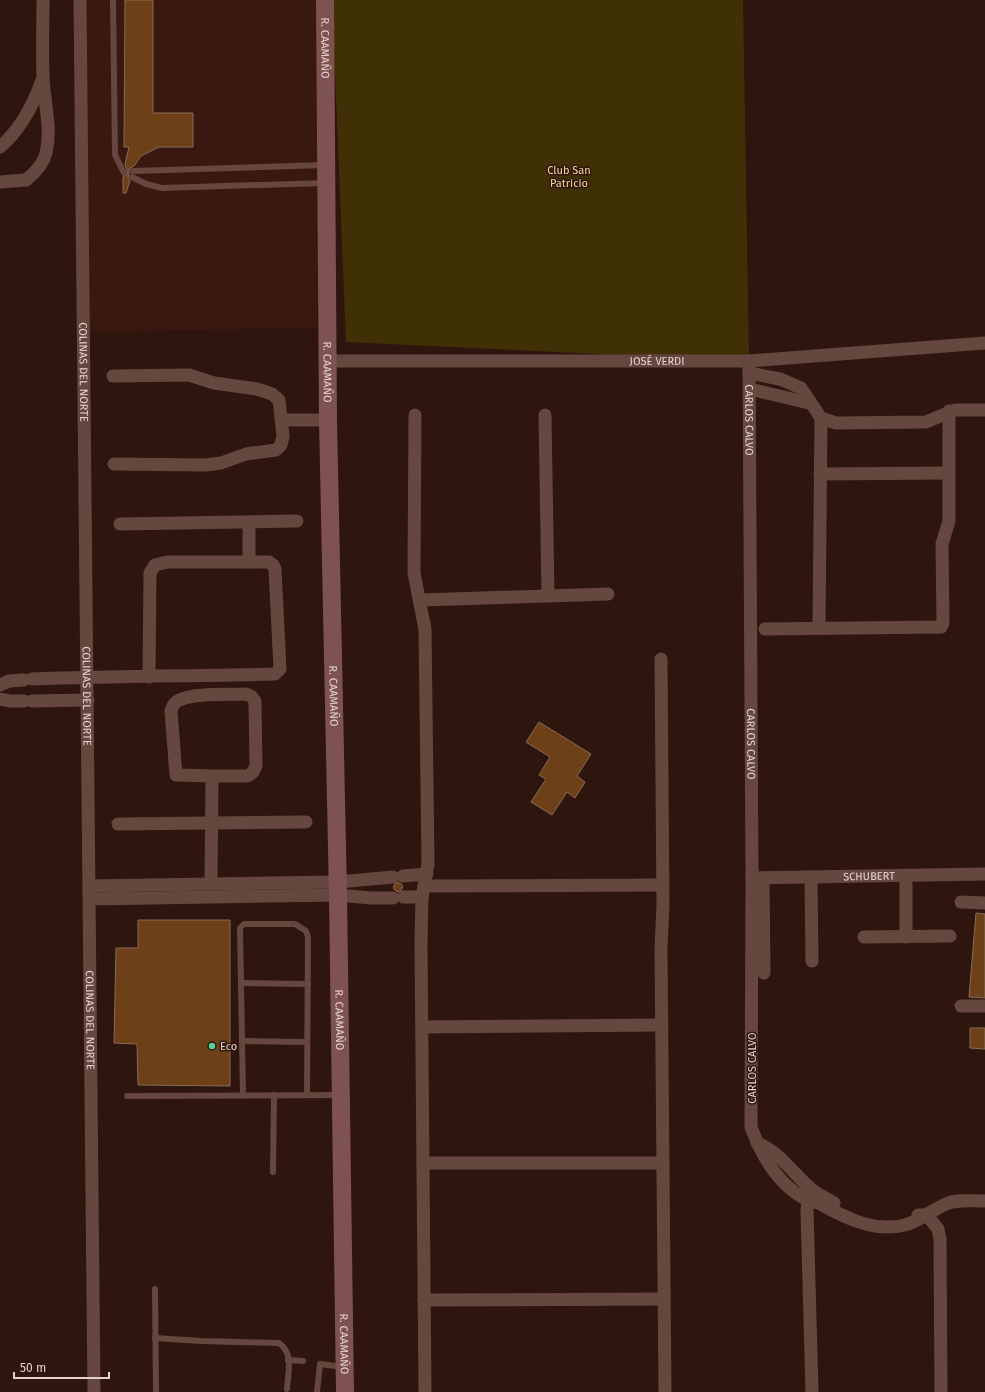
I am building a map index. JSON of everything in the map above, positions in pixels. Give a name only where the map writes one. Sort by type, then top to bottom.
[{"type":"street","points":[[0,182],[26,180],[41,165],[46,154],[46,100],[43,78],[43,0]]},
{"type":"street","name":"COLINAS DEL NORTE","points":[[80,0],[94,1392]]},
{"type":"street","name":"R. CAAMAÑO","points":[[325,0],[328,420],[338,889],[345,1392]]},
{"type":"street","points":[[0,147],[11,138],[25,119],[36,97],[43,78]]},
{"type":"street","name":"JOSÉ VERDI","points":[[328,361],[749,367],[985,343]]},
{"type":"street","points":[[749,367],[790,382],[801,388],[809,403],[821,418],[836,423],[926,422],[935,420],[949,412],[985,410]]},
{"type":"street","name":"CARLOS CALVO","points":[[749,367],[758,878],[751,1127],[757,1143],[771,1169],[788,1187],[811,1196]]},
{"type":"street","points":[[113,376],[189,375],[214,383],[257,389],[272,394],[279,400],[282,420],[281,445],[276,450],[246,454],[221,463],[205,465],[114,464]]},
{"type":"street","points":[[750,389],[809,403]]},
{"type":"street","points":[[765,629],[819,627],[941,627],[943,623],[942,544],[949,521],[949,412]]},
{"type":"street","points":[[415,415],[414,573],[425,629],[422,1028],[425,1392]]},
{"type":"street","points":[[545,415],[548,596]]},
{"type":"street","points":[[819,627],[821,418]]},
{"type":"street","points":[[282,420],[328,420]]},
{"type":"street","points":[[820,474],[949,473]]},
{"type":"street","points":[[120,524],[296,521]]},
{"type":"street","points":[[249,522],[249,562]]},
{"type":"street","points":[[0,685],[9,681],[88,677],[149,677],[275,674],[280,669],[275,570],[273,565],[269,562],[167,562],[155,565],[150,573],[149,677]]},
{"type":"street","points":[[420,600],[608,594]]},
{"type":"street","points":[[661,659],[665,1392]]},
{"type":"street","points":[[246,694],[251,696],[255,701],[256,766],[253,772],[248,776],[212,776],[176,775],[171,711],[174,704],[181,698],[197,696],[246,694]]},
{"type":"street","points":[[0,698],[10,701],[88,700]]},
{"type":"street","points":[[211,884],[212,776]]},
{"type":"street","points":[[118,824],[306,822]]},
{"type":"street","name":"SCHUBERT","points":[[758,878],[985,874]]},
{"type":"street","points":[[906,875],[906,937]]},
{"type":"street","points":[[90,899],[338,889],[398,877],[424,885],[662,885]]},
{"type":"street","points":[[811,877],[812,960]]},
{"type":"street","points":[[758,878],[764,973]]},
{"type":"street","points":[[90,886],[211,884],[338,889],[371,898],[398,897],[424,885]]},
{"type":"street","points":[[961,902],[985,903]]},
{"type":"street","points":[[864,937],[950,936]]},
{"type":"street","points":[[961,1006],[985,1006]]},
{"type":"street","points":[[422,1028],[662,1025]]},
{"type":"street","points":[[423,1163],[663,1163]]},
{"type":"street","points":[[812,1392],[807,1210],[811,1196],[850,1220],[872,1226],[906,1225],[947,1203],[956,1201],[985,1201]]},
{"type":"street","points":[[927,1215],[938,1228],[940,1238],[941,1392]]},
{"type":"street","points":[[424,1300],[664,1299]]},
{"type":"lane","points":[[113,0],[115,155],[122,169]]},
{"type":"lane","points":[[326,165],[133,174],[146,184],[162,188],[326,183]]},
{"type":"lane","points":[[243,1095],[240,928],[241,925],[295,924],[306,931],[308,937],[307,1095]]},
{"type":"lane","points":[[241,983],[308,984]]},
{"type":"lane","points":[[242,1041],[307,1042]]},
{"type":"lane","points":[[273,1172],[274,1095]]},
{"type":"lane","points":[[127,1096],[341,1095]]},
{"type":"lane","points":[[155,1289],[156,1392]]},
{"type":"lane","points":[[155,1338],[279,1343],[288,1353],[287,1389]]},
{"type":"lane","points":[[288,1360],[302,1361]]},
{"type":"lane","points":[[317,1392],[318,1363],[344,1367]]},
{"type":"shaded area","points":[[80,0],[321,0],[317,328],[84,332]]},
{"type":"green space","name":"Club San Patricio","points":[[332,0],[743,0],[749,361],[346,342]]},
{"type":"building","points":[[125,0],[153,0],[153,113],[193,113],[193,147],[159,147],[141,156],[134,166],[129,169],[128,178],[130,181],[126,193],[123,193],[123,177],[128,174],[125,164],[129,147],[124,147]]},
{"type":"building","points":[[539,722],[591,754],[577,776],[585,782],[575,798],[567,792],[552,815],[531,802],[546,779],[539,775],[550,757],[526,742]]},
{"type":"building","points":[[396,883],[400,883],[402,887],[400,891],[396,891],[394,889],[394,885]]},
{"type":"building","points":[[976,913],[985,914],[985,998],[969,997]]},
{"type":"building","points":[[138,920],[230,920],[230,1086],[138,1085],[137,1044],[114,1043],[116,948],[138,948]]},
{"type":"building","points":[[970,1028],[985,1028],[985,1049],[970,1048]]},
{"type":"place","name":"Eco","points":[[212,1046]]}]
